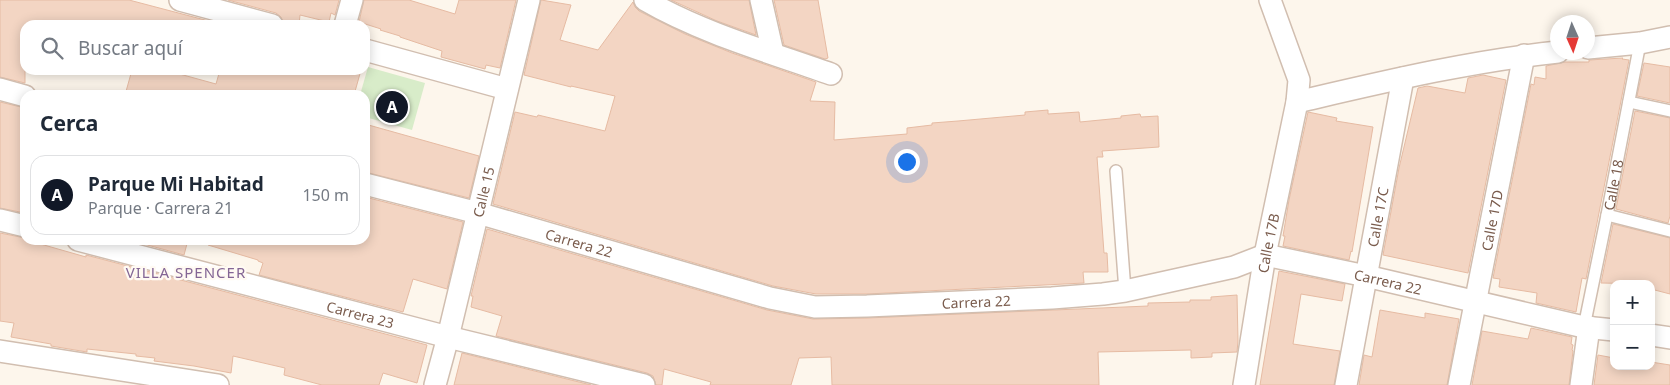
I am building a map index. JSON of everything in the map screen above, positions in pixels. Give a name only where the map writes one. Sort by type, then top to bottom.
[{"type":"street","points":[[180,0],[254,20]]},
{"type":"street","points":[[346,20],[352,0]]},
{"type":"street","name":"Calle 15","points":[[435,385],[529,0]]},
{"type":"street","points":[[646,0],[669,14],[734,40],[831,74]]},
{"type":"street","points":[[761,0],[773,53]]},
{"type":"street","name":"Calle 17B","points":[[1244,385],[1265,255],[1297,102],[1299,80],[1270,0]]},
{"type":"street","points":[[1595,47],[1640,43],[1670,37]]},
{"type":"street","points":[[370,51],[507,89]]},
{"type":"street","points":[[1297,102],[1403,78],[1524,55],[1550,53]]},
{"type":"street","name":"Calle 17D","points":[[1459,385],[1524,55]]},
{"type":"street","name":"Calle 17C","points":[[1346,385],[1403,78]]},
{"type":"street","points":[[0,89],[20,95]]},
{"type":"street","name":"Carrera 22","points":[[370,185],[478,213],[770,298],[815,307],[1043,299],[1125,291],[1234,267],[1265,255],[1366,276],[1475,303],[1586,327],[1610,330]]},
{"type":"street","points":[[0,220],[20,225]]},
{"type":"street","name":"Carrera 23","points":[[97,245],[644,385]]},
{"type":"street","name":"Calle 18","points":[[1580,385],[1586,327]]},
{"type":"street","points":[[1655,336],[1670,338]]},
{"type":"street","points":[[0,351],[218,385]]},
{"type":"lane","name":"Calle 18","points":[[1586,327],[1640,43]]},
{"type":"lane","points":[[1629,102],[1670,111]]},
{"type":"lane","points":[[1116,171],[1125,291]]},
{"type":"lane","points":[[1607,215],[1670,231]]},
{"type":"green space","points":[[370,68],[425,83],[412,130],[370,118],[370,90],[361,90],[366,75],[370,75]]},
{"type":"building","points":[[0,0],[129,0],[205,20],[20,20],[20,75],[25,75],[25,83],[0,77]]},
{"type":"building","points":[[228,0],[339,0],[335,15],[331,13],[329,20],[300,15],[300,20],[282,20],[276,13]]},
{"type":"building","points":[[364,0],[409,0],[455,14],[459,0],[516,0],[500,68],[486,65],[485,69],[441,57],[442,51],[380,30],[370,26],[370,20],[359,20]]},
{"type":"building","points":[[541,0],[571,5],[560,40],[598,50],[633,2],[639,11],[685,34],[732,53],[816,82],[810,101],[835,102],[834,140],[907,134],[907,128],[932,125],[932,123],[1025,115],[1025,112],[1048,110],[1048,114],[1079,112],[1080,122],[1140,114],[1141,117],[1158,116],[1159,147],[1102,151],[1103,157],[1097,157],[1104,253],[1107,253],[1108,272],[1083,272],[1084,283],[867,294],[816,294],[773,286],[493,204],[515,112],[537,117],[538,115],[605,131],[615,96],[524,75]]},
{"type":"building","points":[[671,0],[749,0],[756,35],[717,21]]},
{"type":"building","points":[[774,0],[818,0],[828,58],[825,59],[784,45]]},
{"type":"building","points":[[1623,58],[1629,60],[1586,279],[1582,278],[1576,312],[1536,303],[1537,293],[1499,287],[1500,279],[1493,278],[1531,84],[1534,85],[1535,77],[1546,79],[1546,66],[1565,62],[1589,62],[1589,60]]},
{"type":"building","points":[[1644,63],[1670,67],[1670,103],[1637,96]]},
{"type":"building","points":[[131,75],[183,75],[216,84],[219,75],[360,75],[355,90],[126,90]]},
{"type":"building","points":[[1483,75],[1506,80],[1468,273],[1383,255],[1399,168],[1418,88],[1427,86],[1465,93],[1468,78]]},
{"type":"building","points":[[0,102],[20,107],[20,212],[0,208]]},
{"type":"building","points":[[1635,111],[1670,118],[1670,216],[1668,223],[1616,209]]},
{"type":"building","points":[[1308,112],[1337,118],[1336,121],[1373,127],[1352,252],[1349,260],[1283,246],[1289,200]]},
{"type":"building","points":[[370,125],[479,156],[469,198],[370,173]]},
{"type":"building","points":[[370,198],[463,222],[447,289],[413,279],[403,312],[259,275],[263,263],[208,245],[370,245]]},
{"type":"building","points":[[1613,224],[1670,238],[1670,294],[1655,290],[1655,280],[1610,280],[1610,283],[1601,283]]},
{"type":"building","points":[[487,229],[767,310],[813,319],[1148,306],[1148,303],[1190,302],[1190,300],[1211,300],[1211,297],[1237,295],[1237,352],[1212,353],[1212,357],[1191,358],[1191,350],[1098,352],[1099,385],[832,385],[831,357],[799,358],[791,385],[710,385],[711,382],[664,369],[662,385],[656,385],[653,376],[647,373],[496,336],[502,316],[471,307],[473,296],[471,296]]},
{"type":"building","points":[[0,233],[20,237],[20,245],[44,245],[86,257],[86,255],[427,345],[417,383],[383,373],[379,385],[322,385],[284,375],[285,368],[233,356],[231,373],[154,361],[155,358],[136,356],[136,354],[87,349],[87,352],[51,346],[51,344],[11,337],[14,323],[0,321]]},
{"type":"building","points":[[147,245],[187,245],[184,255]]},
{"type":"building","points":[[1279,271],[1345,284],[1342,301],[1301,294],[1293,344],[1340,351],[1334,385],[1260,385]]},
{"type":"building","points":[[1380,310],[1425,318],[1425,313],[1459,319],[1447,385],[1359,385],[1364,355],[1372,357]]},
{"type":"building","points":[[1531,328],[1572,337],[1573,351],[1569,385],[1472,385],[1482,331],[1528,339]]},
{"type":"building","points":[[462,353],[591,385],[454,385]]},
{"type":"building","points":[[1598,355],[1610,357],[1610,370],[1655,370],[1655,363],[1670,365],[1670,385],[1594,385]]},
{"type":"place","name":"Parque Mi Habitad","points":[[392,107]]},
{"type":"district","name":"VILLA SPENCER","points":[[186,272]]}]
